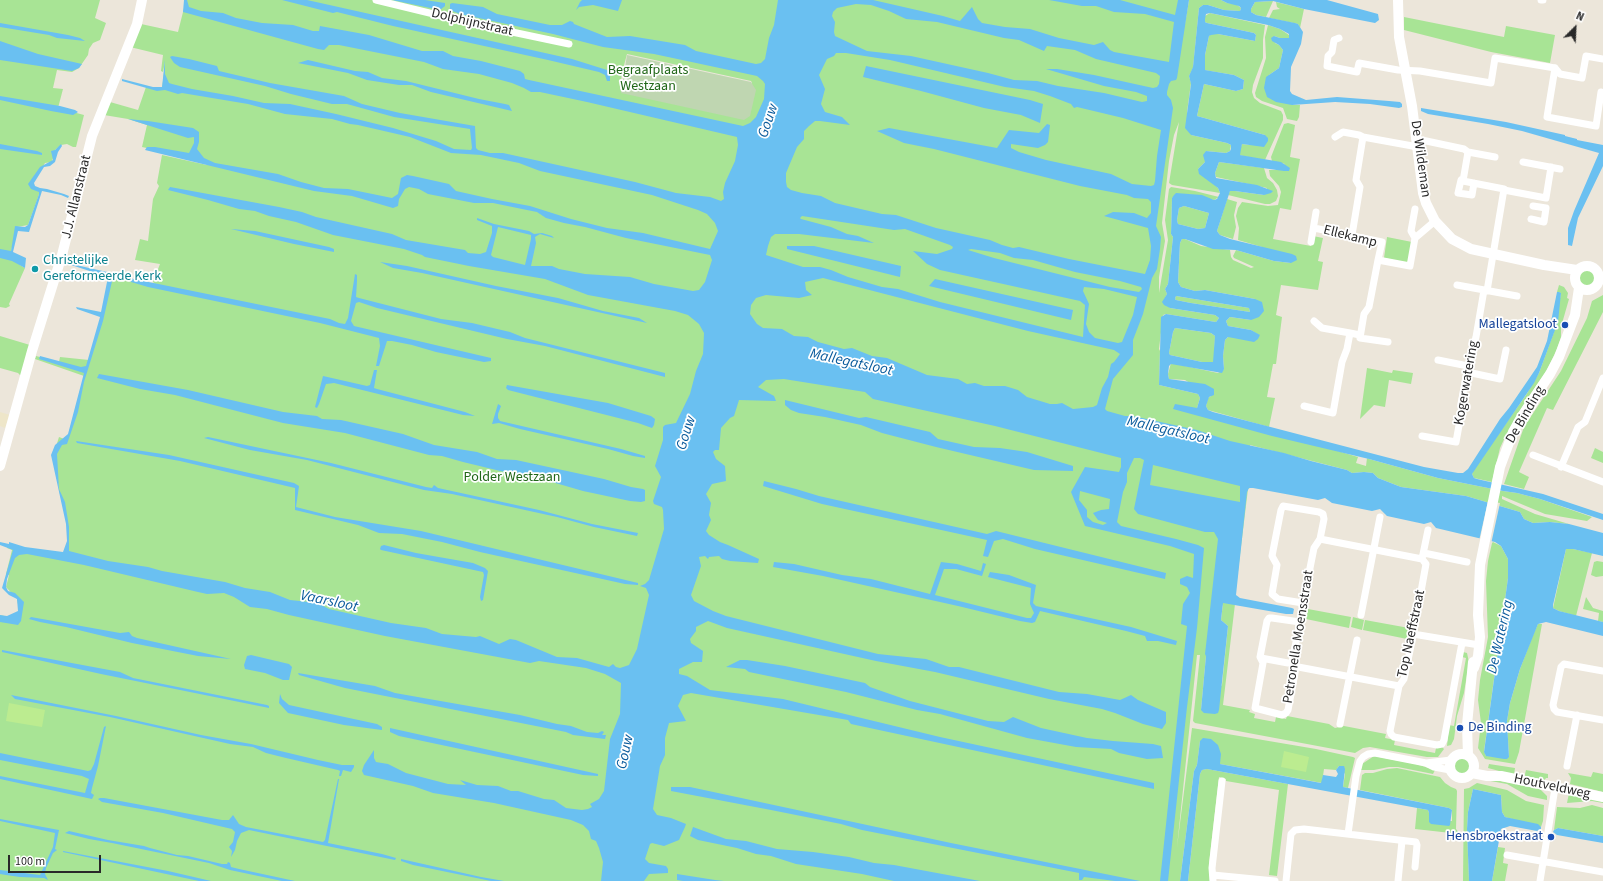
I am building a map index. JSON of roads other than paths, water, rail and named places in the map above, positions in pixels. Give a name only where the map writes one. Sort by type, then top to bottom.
[{"type":"street","name":"J.J. Allanstraat","points":[[0,466],[32,351],[62,256],[92,136],[137,24],[142,0]]},
{"type":"street","name":"Dolphijnstraat","points":[[376,0],[479,25],[569,44]]},
{"type":"street","name":"De Wildeman","points":[[1398,0],[1399,37],[1418,143],[1423,193],[1426,203],[1435,220],[1452,239],[1471,249],[1544,265],[1590,281]]},
{"type":"street","points":[[1339,38],[1334,40],[1332,52],[1328,56],[1327,66],[1357,72],[1359,63],[1405,71],[1420,70],[1491,83],[1495,58],[1555,68],[1560,74],[1582,78],[1586,56],[1603,59]]},
{"type":"street","points":[[1555,68],[1546,120],[1596,126],[1601,92]]},
{"type":"street","points":[[1335,137],[1343,132],[1359,135],[1363,138],[1464,149],[1468,152],[1495,157]]},
{"type":"street","points":[[1352,235],[1360,187],[1356,180],[1363,138]]},
{"type":"street","points":[[1463,181],[1468,152]]},
{"type":"street","points":[[1523,162],[1560,169]]},
{"type":"street","points":[[1531,219],[1544,222],[1546,208],[1544,208],[1551,167]]},
{"type":"street","points":[[1474,183],[1472,195],[1458,193],[1460,180],[1546,198]]},
{"type":"street","name":"Kogerwatering","points":[[1422,436],[1456,442],[1467,369],[1476,337],[1486,290],[1504,190]]},
{"type":"street","points":[[1533,206],[1544,208]]},
{"type":"street","name":"Ellekamp","points":[[1314,228],[1382,242],[1378,260],[1410,266],[1415,238],[1411,231],[1415,209]]},
{"type":"street","points":[[1311,242],[1316,212]]},
{"type":"street","points":[[1415,238],[1435,220]]},
{"type":"street","points":[[1360,335],[1364,314],[1369,307],[1378,260]]},
{"type":"street","name":"De Binding","points":[[1464,754],[1474,668],[1473,656],[1480,632],[1478,615],[1478,581],[1483,546],[1505,451],[1522,416],[1550,374],[1565,343],[1590,281]]},
{"type":"street","points":[[1457,285],[1517,296]]},
{"type":"street","points":[[1314,321],[1322,328],[1360,335],[1360,338],[1388,342]]},
{"type":"street","points":[[1304,406],[1315,410],[1333,413],[1342,362],[1347,349],[1350,334]]},
{"type":"street","points":[[1438,360],[1500,379],[1506,350]]},
{"type":"street","points":[[1561,467],[1578,427],[1585,422],[1601,389],[1603,378]]},
{"type":"street","points":[[1533,455],[1603,482]]},
{"type":"street","name":"Petronella Moensstraat","points":[[1261,658],[1263,663],[1255,708],[1282,715],[1288,710],[1295,673],[1290,665],[1292,662],[1314,548],[1320,539],[1323,514],[1283,506],[1272,556],[1277,565],[1272,594],[1278,599],[1303,603]]},
{"type":"street","points":[[1361,615],[1380,517]]},
{"type":"street","name":"Top Naeffstraat","points":[[1428,530],[1423,556],[1426,564],[1413,634],[1404,679],[1399,686],[1390,730],[1394,737],[1437,745],[1442,744],[1462,643]]},
{"type":"street","points":[[1320,539],[1373,550],[1467,562]]},
{"type":"street","points":[[1300,622],[1269,618],[1267,621],[1261,658],[1399,686]]},
{"type":"street","points":[[1413,634],[1477,645]]},
{"type":"street","points":[[1340,724],[1356,640]]},
{"type":"street","points":[[1603,671],[1564,664],[1561,667],[1553,705],[1557,712],[1603,720]]},
{"type":"street","points":[[1567,766],[1577,715]]},
{"type":"street","points":[[1348,834],[1356,776],[1360,761],[1363,757],[1368,754],[1375,753],[1450,765],[1464,754],[1473,759],[1473,769],[1466,778],[1456,777],[1450,765]]},
{"type":"street","name":"Houtveldweg","points":[[1473,769],[1487,776],[1501,776],[1603,797]]},
{"type":"street","points":[[1222,781],[1212,868],[1213,878],[1275,881]]},
{"type":"street","points":[[1540,881],[1555,788]]},
{"type":"street","points":[[1286,881],[1291,834],[1295,830],[1304,829],[1416,842],[1415,868]]},
{"type":"street","points":[[1398,881],[1402,841]]},
{"type":"street","points":[[1508,855],[1543,860],[1603,872]]},
{"type":"water","points":[[184,0],[187,0],[189,7],[201,11],[223,13],[236,18],[262,23],[293,25],[313,31],[319,31],[320,26],[369,35],[422,51],[443,51],[453,56],[481,61],[520,71],[524,74],[525,79],[529,80],[743,126],[750,123],[756,117],[764,99],[765,84],[757,76],[654,54],[603,47],[553,34],[460,14],[450,10],[450,4],[483,7],[497,14],[550,25],[562,25],[570,21],[607,37],[630,36],[685,45],[696,51],[756,64],[761,63],[765,59],[769,38],[774,25],[778,0],[873,0],[960,21],[972,7],[978,19],[982,23],[1030,29],[1059,38],[1094,45],[1103,42],[1110,50],[1114,52],[1169,62],[1174,22],[1145,14],[1114,12],[1096,6],[1082,6],[1049,0],[1120,0],[1175,15],[1178,0],[1189,0],[1177,78],[1176,80],[1171,81],[1167,92],[1173,108],[1156,226],[1161,237],[1157,269],[1152,278],[1143,314],[1133,340],[1133,355],[1113,379],[1105,409],[1107,411],[1125,416],[1133,416],[1197,430],[1230,441],[1284,453],[1347,470],[1352,473],[1373,473],[1378,478],[1401,487],[1466,496],[1520,512],[1524,519],[1533,523],[1550,522],[1569,524],[1603,533],[1603,556],[1573,549],[1566,549],[1553,608],[1559,611],[1603,622],[1603,636],[1546,622],[1538,624],[1520,669],[1510,703],[1507,721],[1509,757],[1504,759],[1486,756],[1484,752],[1508,578],[1508,559],[1501,546],[1495,542],[1436,528],[1431,522],[1424,524],[1387,516],[1380,509],[1372,511],[1332,503],[1325,498],[1318,500],[1249,488],[1247,492],[1236,595],[1240,598],[1292,608],[1294,609],[1293,614],[1223,603],[1221,620],[1228,626],[1219,710],[1218,713],[1215,714],[1204,713],[1201,710],[1205,654],[1218,539],[1214,532],[1205,532],[1138,514],[1134,509],[1144,460],[1134,458],[1127,473],[1127,482],[1123,492],[1117,522],[1121,526],[1176,539],[1204,548],[1197,628],[1168,881],[1160,881],[1187,626],[1181,624],[1183,604],[1190,593],[1187,587],[1180,584],[1180,579],[1187,576],[1193,578],[1194,554],[1170,546],[1085,526],[1071,492],[1085,467],[1119,472],[1121,467],[1121,458],[995,426],[873,399],[865,392],[784,379],[766,380],[758,387],[774,396],[776,401],[739,400],[734,416],[730,418],[721,428],[719,450],[715,450],[713,452],[716,459],[725,466],[726,481],[712,484],[706,494],[711,503],[709,515],[711,520],[706,531],[709,535],[720,542],[759,559],[758,563],[730,561],[722,559],[719,556],[709,557],[708,559],[705,556],[699,557],[701,566],[691,595],[694,601],[726,616],[878,654],[926,659],[949,667],[959,667],[1059,692],[1087,694],[1120,700],[1131,695],[1138,700],[1166,712],[1166,723],[1162,729],[1143,724],[1102,709],[1049,699],[935,672],[876,661],[727,628],[708,621],[696,627],[696,631],[690,639],[691,643],[703,651],[702,662],[693,662],[679,669],[679,674],[687,676],[710,690],[783,699],[940,737],[1154,783],[1154,789],[851,724],[848,720],[691,693],[683,695],[678,706],[686,721],[669,723],[665,738],[665,755],[660,766],[653,809],[657,815],[671,818],[686,824],[679,840],[664,846],[652,843],[650,844],[645,859],[649,863],[666,866],[668,873],[649,874],[644,881],[601,881],[603,862],[599,848],[596,841],[591,839],[589,831],[583,825],[571,820],[494,803],[433,793],[413,786],[364,775],[362,771],[364,765],[374,750],[374,758],[376,762],[388,764],[406,773],[448,784],[466,785],[460,780],[477,785],[498,786],[511,791],[518,791],[544,799],[554,800],[566,808],[582,810],[588,809],[592,807],[590,804],[599,799],[604,791],[610,739],[620,714],[621,683],[605,674],[586,668],[539,661],[530,663],[385,636],[267,609],[250,607],[234,597],[224,593],[207,594],[84,565],[27,554],[19,555],[15,558],[7,579],[6,587],[8,591],[15,593],[24,602],[21,621],[18,625],[0,622],[0,615],[7,616],[18,611],[17,599],[9,595],[2,588],[13,550],[0,545],[0,542],[9,544],[9,542],[25,547],[63,552],[67,541],[66,524],[51,455],[55,445],[68,434],[84,373],[39,359],[40,356],[81,367],[86,366],[100,317],[77,309],[76,307],[101,312],[108,277],[65,263],[67,263],[116,274],[113,277],[103,321],[84,382],[78,412],[67,444],[62,445],[57,454],[59,489],[65,502],[69,527],[69,551],[108,561],[225,582],[245,588],[270,592],[290,600],[309,602],[312,600],[329,609],[391,623],[426,628],[442,634],[476,637],[480,636],[499,644],[510,639],[516,640],[557,657],[577,658],[609,667],[613,664],[620,668],[629,665],[637,649],[649,595],[646,588],[640,586],[649,580],[664,529],[662,507],[654,504],[653,501],[661,477],[655,466],[663,440],[663,427],[665,425],[676,423],[690,394],[696,371],[703,354],[704,333],[699,324],[688,315],[675,311],[588,295],[545,279],[425,257],[404,249],[333,235],[296,222],[269,216],[255,211],[239,209],[168,190],[170,187],[279,207],[392,234],[406,240],[465,250],[468,253],[480,254],[486,252],[492,233],[492,226],[477,220],[477,218],[494,224],[529,231],[534,234],[542,233],[552,236],[554,238],[540,234],[535,237],[536,243],[531,266],[552,266],[559,269],[585,274],[630,277],[654,284],[693,291],[699,290],[705,282],[712,260],[710,255],[626,238],[564,223],[546,218],[537,212],[493,203],[474,203],[428,194],[419,189],[409,187],[405,189],[399,199],[398,206],[393,208],[352,196],[314,191],[145,150],[147,147],[155,147],[189,153],[194,143],[194,137],[188,138],[128,119],[193,128],[199,132],[197,149],[204,158],[215,163],[278,174],[324,188],[348,189],[392,198],[398,194],[401,178],[407,175],[449,184],[456,191],[530,206],[571,219],[607,228],[643,233],[710,249],[718,231],[715,223],[707,214],[652,195],[540,171],[519,163],[481,155],[451,153],[410,137],[332,119],[285,114],[248,104],[182,93],[178,94],[165,90],[157,91],[122,81],[122,79],[153,87],[162,87],[165,60],[165,74],[169,83],[172,84],[264,103],[290,104],[393,128],[436,141],[454,149],[471,150],[472,148],[470,129],[394,117],[347,104],[332,104],[265,86],[180,67],[174,63],[170,57],[172,56],[189,59],[217,66],[219,71],[270,83],[344,96],[362,104],[400,113],[475,126],[476,148],[478,150],[490,153],[503,153],[635,182],[676,193],[710,197],[721,201],[724,199],[723,192],[725,183],[735,161],[738,145],[737,137],[587,102],[540,92],[531,92],[512,83],[479,74],[443,69],[424,62],[339,45],[329,45],[324,50],[318,49],[183,12]],"holes":[[[856,4],[871,5],[906,19],[937,22],[1004,38],[1019,40],[1044,51],[1047,46],[1075,50],[1096,59],[1156,73],[1160,76],[1159,84],[1157,87],[1153,88],[1094,75],[1057,69],[1046,69],[1104,86],[1136,92],[1147,96],[1147,101],[1142,102],[1104,93],[1058,86],[1037,81],[1014,80],[911,56],[867,51],[835,36],[835,22],[832,16],[833,12],[837,8]],[[836,53],[846,53],[890,60],[1005,87],[1034,91],[1071,104],[1074,108],[1077,107],[1123,118],[1161,130],[1155,181],[1154,185],[1151,186],[1132,184],[1111,174],[1046,160],[1011,148],[1011,144],[1038,148],[1045,145],[1048,142],[1050,125],[1047,124],[1039,133],[1009,130],[997,148],[889,128],[877,131],[904,143],[934,149],[1080,186],[1127,195],[1134,198],[1148,199],[1151,202],[1151,213],[1147,218],[1134,213],[1113,212],[1104,216],[1148,228],[1151,246],[1150,260],[1145,274],[1069,259],[1019,247],[1013,248],[990,240],[936,228],[896,215],[882,214],[835,203],[821,196],[791,190],[787,187],[786,173],[797,147],[804,139],[804,131],[815,121],[850,125],[842,117],[825,112],[821,104],[825,89],[819,75],[827,59],[834,56]],[[802,216],[894,230],[905,229],[950,245],[953,247],[952,249],[937,254],[913,251],[927,264],[940,270],[1080,301],[1085,305],[1083,337],[940,302],[898,289],[882,287],[820,267],[803,267],[766,255],[771,237],[775,234],[799,234],[874,243],[831,227],[800,218]],[[498,227],[531,235],[525,265],[493,257],[491,255]],[[971,249],[1000,253],[1014,258],[1033,260],[1075,272],[1120,281],[1141,287],[1142,289],[1139,292],[1110,287],[968,250]],[[823,278],[1028,331],[1114,350],[1120,354],[1111,364],[1108,377],[1102,388],[1097,405],[1093,407],[1073,409],[1062,403],[1050,404],[1027,397],[1018,390],[1005,386],[984,386],[975,383],[967,384],[958,379],[927,375],[887,358],[872,356],[852,348],[844,349],[818,342],[808,337],[794,336],[782,329],[763,328],[757,324],[750,314],[751,305],[756,298],[766,295],[799,298],[812,295],[806,290],[805,282]],[[1084,287],[1104,289],[1137,297],[1133,315],[1122,342],[1118,343],[1095,338],[1089,332],[1086,324],[1089,304],[1083,291]],[[1153,465],[1240,486],[1240,502],[1150,485]],[[1080,491],[1110,499],[1109,509],[1093,513],[1098,520],[1107,523],[1103,525],[1093,522],[1087,517],[1087,510],[1079,500]]]},
{"type":"water","points":[[282,0],[307,0],[572,59],[607,70],[610,76],[610,81],[607,81],[605,75],[599,72],[337,12],[333,13]]},
{"type":"water","points":[[392,0],[425,0],[445,3],[445,6],[440,10]]},
{"type":"water","points":[[582,0],[622,0],[618,11],[593,5],[579,7],[576,10]]},
{"type":"water","points":[[1221,0],[1327,0],[1378,14],[1379,20],[1375,23],[1304,9],[1273,1],[1255,2],[1251,9],[1251,12],[1256,15],[1298,24],[1303,32],[1301,44],[1291,67],[1290,91],[1292,94],[1306,100],[1337,97],[1400,102],[1402,107],[1399,108],[1370,104],[1335,102],[1292,105],[1276,102],[1267,97],[1264,88],[1266,77],[1279,68],[1283,50],[1279,45],[1272,41],[1271,38],[1274,36],[1289,38],[1289,34],[1268,25],[1210,13],[1206,14],[1205,22],[1207,23],[1254,33],[1256,35],[1255,41],[1218,34],[1209,36],[1205,55],[1205,70],[1234,75],[1244,80],[1243,89],[1236,91],[1204,84],[1197,116],[1265,135],[1268,138],[1268,141],[1264,147],[1242,144],[1240,155],[1281,162],[1290,168],[1289,171],[1284,171],[1219,162],[1215,173],[1216,178],[1257,185],[1273,191],[1264,195],[1230,191],[1217,231],[1220,235],[1230,239],[1292,254],[1296,256],[1297,260],[1291,263],[1274,261],[1236,250],[1213,249],[1182,239],[1180,243],[1178,282],[1181,287],[1195,291],[1205,290],[1255,299],[1262,302],[1264,311],[1259,317],[1251,320],[1230,317],[1226,321],[1228,326],[1251,330],[1260,335],[1254,342],[1228,337],[1225,340],[1223,356],[1224,369],[1222,373],[1171,364],[1169,366],[1169,379],[1205,384],[1214,389],[1214,395],[1209,397],[1206,406],[1208,410],[1213,412],[1424,467],[1463,473],[1468,469],[1500,419],[1537,367],[1547,341],[1557,292],[1559,292],[1561,293],[1558,322],[1539,373],[1534,383],[1472,474],[1474,478],[1477,479],[1543,494],[1603,514],[1603,520],[1517,493],[1438,478],[1173,409],[1175,404],[1197,408],[1200,398],[1198,394],[1159,385],[1161,317],[1166,314],[1216,322],[1219,318],[1215,315],[1170,308],[1162,302],[1167,294],[1165,289],[1168,284],[1173,237],[1171,234],[1172,198],[1176,193],[1202,195],[1214,200],[1217,199],[1220,193],[1218,188],[1199,174],[1198,169],[1205,162],[1203,155],[1206,151],[1226,153],[1231,149],[1231,145],[1227,143],[1191,135],[1185,128],[1191,84],[1189,76],[1193,67],[1199,8],[1203,5],[1208,5],[1224,10],[1240,11],[1241,8],[1239,6]],"holes":[[[1184,206],[1209,213],[1205,228],[1198,229],[1178,224],[1177,220],[1179,208]],[[1176,296],[1249,308],[1250,312],[1191,303],[1175,299]],[[1175,328],[1211,333],[1215,336],[1213,362],[1202,362],[1170,355],[1169,353]]]},
{"type":"water","points":[[0,23],[68,35],[85,41],[57,38],[49,35],[0,27]]},
{"type":"water","points":[[0,41],[38,54],[82,64],[79,68],[72,71],[0,60]]},
{"type":"water","points":[[308,60],[355,71],[368,72],[382,78],[406,81],[509,105],[512,111],[431,92],[412,85],[399,85],[367,80],[348,73],[298,63]]},
{"type":"water","points":[[866,66],[1043,104],[1040,123],[1021,115],[984,108],[863,77]]},
{"type":"water","points":[[0,96],[60,106],[78,112],[73,115],[51,111],[0,100]]},
{"type":"water","points":[[1421,108],[1506,122],[1603,145],[1603,166],[1578,218],[1572,246],[1568,245],[1568,228],[1599,153],[1522,131],[1428,114],[1421,111]]},
{"type":"water","points":[[0,144],[37,151],[42,153],[42,155],[0,149]]},
{"type":"water","points":[[61,144],[62,146],[58,152],[55,162],[50,166],[44,167],[34,183],[35,186],[64,194],[69,196],[68,198],[42,191],[29,232],[18,231],[13,252],[26,258],[25,268],[12,261],[0,258],[0,249],[11,251],[15,226],[25,227],[28,225],[39,192],[31,189],[28,184],[40,167],[53,160],[51,151],[55,150]]},
{"type":"water","points":[[231,229],[255,231],[329,247],[334,249],[334,252],[294,244]]},
{"type":"water","points":[[787,246],[814,246],[901,266],[900,277],[787,249]]},
{"type":"water","points":[[380,262],[407,266],[558,298],[603,311],[639,318],[647,323],[422,273],[393,268]]},
{"type":"water","points":[[355,274],[357,275],[356,297],[359,298],[441,319],[472,323],[510,332],[525,338],[665,373],[665,377],[545,346],[507,339],[377,308],[359,302],[356,303],[351,321],[354,326],[491,358],[491,361],[484,362],[436,352],[412,345],[387,341],[379,366],[376,366],[380,346],[379,338],[320,323],[148,287],[131,282],[129,278],[330,319],[345,324],[348,318]]},
{"type":"water","points":[[935,279],[1073,310],[1071,320],[929,286]]},
{"type":"water","points":[[374,370],[377,370],[374,388],[475,416],[463,415],[334,383],[326,384],[319,404],[317,408],[315,407],[323,376],[367,386],[370,385]]},
{"type":"water","points":[[99,374],[188,390],[283,412],[317,416],[322,419],[341,420],[403,434],[434,445],[477,452],[497,459],[516,460],[604,479],[645,490],[645,501],[630,501],[583,491],[528,475],[517,475],[442,456],[429,455],[345,433],[283,423],[175,395],[140,389],[97,378]]},
{"type":"water","points":[[507,385],[608,403],[651,416],[655,419],[654,425],[652,428],[638,423],[508,390],[506,388]]},
{"type":"water","points":[[785,400],[859,418],[866,417],[930,432],[938,439],[974,447],[1000,448],[1027,452],[1073,466],[1073,471],[1034,470],[936,447],[882,433],[861,425],[799,413],[791,410],[785,405]]},
{"type":"water","points":[[498,404],[501,406],[498,414],[500,421],[621,449],[645,456],[645,458],[499,423],[492,424]]},
{"type":"water","points":[[208,437],[331,463],[426,487],[432,488],[434,485],[438,488],[539,510],[592,524],[638,533],[637,536],[452,494],[424,490],[307,460],[250,450],[204,438]]},
{"type":"water","points":[[76,441],[169,455],[294,483],[299,486],[296,507],[335,517],[421,531],[638,583],[638,585],[625,584],[480,552],[442,542],[402,534],[379,533],[358,525],[295,510],[295,488],[180,461],[77,443]]},
{"type":"water","points":[[764,481],[819,496],[987,534],[996,531],[1166,573],[1165,579],[1035,549],[1003,539],[994,541],[988,557],[983,556],[987,540],[822,504],[763,486]]},
{"type":"water","points":[[384,545],[416,553],[473,563],[485,568],[488,571],[483,600],[481,601],[480,597],[484,575],[483,572],[381,550],[381,546]]},
{"type":"water","points":[[774,562],[794,564],[842,575],[871,579],[930,594],[941,562],[957,564],[981,571],[983,563],[986,564],[982,576],[956,569],[944,569],[935,595],[1031,618],[1034,613],[1030,604],[1031,588],[988,577],[990,572],[1009,575],[1036,585],[1033,603],[1036,606],[1131,627],[1177,641],[1176,645],[1158,641],[1147,641],[1145,636],[1040,611],[1035,622],[1020,621],[823,576],[773,567]]},
{"type":"water","points":[[31,617],[120,633],[129,632],[132,636],[137,638],[231,659],[198,656],[132,643],[29,619]]},
{"type":"water","points":[[2,650],[120,672],[133,678],[267,705],[269,708],[101,674],[2,652]]},
{"type":"water","points":[[251,655],[289,664],[292,667],[289,680],[283,680],[265,673],[245,669],[244,665],[247,656]]},
{"type":"water","points":[[740,660],[785,666],[865,683],[870,687],[910,701],[988,721],[1004,722],[1013,717],[1041,728],[1087,738],[1153,744],[1161,746],[1163,758],[1147,759],[1119,753],[1111,749],[1076,747],[1027,738],[940,714],[917,710],[846,692],[749,672],[745,669],[726,667]]},
{"type":"water","points":[[298,673],[375,686],[395,693],[520,715],[571,726],[587,732],[598,733],[602,731],[604,732],[602,735],[606,735],[605,739],[573,735],[566,732],[345,688],[299,675]]},
{"type":"water","points":[[280,694],[282,699],[289,705],[377,724],[382,727],[382,730],[344,725],[288,713],[279,703]]},
{"type":"water","points":[[11,695],[251,744],[342,765],[354,765],[354,767],[351,772],[343,770],[341,776],[339,776],[340,771],[338,770],[266,753],[253,747],[230,744],[110,717],[15,699]]},
{"type":"water","points":[[106,726],[91,793],[94,795],[92,799],[0,779],[0,776],[85,793],[89,779],[82,776],[0,760],[0,753],[88,771],[91,770],[94,764],[104,727]]},
{"type":"water","points":[[390,728],[598,774],[598,776],[583,775],[399,736],[390,732]]},
{"type":"water","points":[[1203,738],[1211,739],[1218,745],[1221,754],[1220,764],[1321,783],[1323,775],[1336,777],[1338,774],[1336,770],[1339,766],[1344,766],[1343,787],[1449,808],[1452,810],[1450,825],[1431,824],[1429,822],[1428,810],[1207,769],[1202,770],[1200,774],[1188,881],[1180,881],[1194,771],[1197,765],[1200,741]]},
{"type":"water","points":[[338,779],[328,843],[382,854],[396,858],[395,860],[249,830],[241,833],[231,857],[232,851],[229,847],[233,842],[235,832],[232,829],[163,813],[102,802],[98,799],[104,798],[222,820],[229,820],[233,815],[239,824],[246,827],[323,842],[325,840]]},
{"type":"water","points":[[671,787],[690,787],[951,843],[1140,881],[1115,881],[1084,877],[1082,880],[1079,880],[1079,873],[671,791]]},
{"type":"water","points":[[1473,789],[1501,795],[1502,812],[1505,817],[1538,824],[1541,827],[1541,829],[1537,831],[1510,826],[1501,829],[1492,881],[1469,881],[1467,829],[1468,812]]},
{"type":"water","points":[[0,819],[59,830],[55,849],[57,850],[53,853],[46,868],[45,874],[48,880],[44,878],[0,874],[0,870],[40,875],[53,847],[55,833],[0,821]]},
{"type":"water","points":[[693,827],[726,839],[746,841],[777,849],[849,857],[874,863],[894,865],[980,881],[894,881],[862,874],[796,864],[771,856],[756,854],[737,848],[698,840],[690,836]]},
{"type":"water","points":[[1558,828],[1603,836],[1603,843],[1557,835],[1553,832]]},
{"type":"water","points":[[69,831],[222,864],[227,864],[228,862],[230,863],[231,867],[295,881],[282,881],[230,870],[209,863],[65,833]]},
{"type":"water","points":[[63,851],[168,871],[211,881],[199,881]]},
{"type":"water","points":[[401,859],[504,881],[491,881],[413,865],[401,861]]},
{"type":"water","points":[[677,874],[724,881],[683,881],[677,880]]},
{"type":"place","name":"Christelijke Gereformeerde Kerk","points":[[35,269]]},
{"type":"place","name":"Mallegatsloot","points":[[1565,325]]},
{"type":"place","name":"De Binding","points":[[1460,728]]},
{"type":"place","name":"Hensbroekstraat","points":[[1551,837]]},
{"type":"park label","name":"Begraafplaats Westzaan","points":[[648,80]]},
{"type":"park label","name":"Polder Westzaan","points":[[512,478]]},
{"type":"water label","name":"Gouw","points":[[769,121]]},
{"type":"water label","name":"Gouw","points":[[687,433]]},
{"type":"water label","name":"Vaarsloot","points":[[329,602]]},
{"type":"water label","name":"De Watering","points":[[1501,637]]},
{"type":"water label","name":"Gouw","points":[[626,752]]}]
